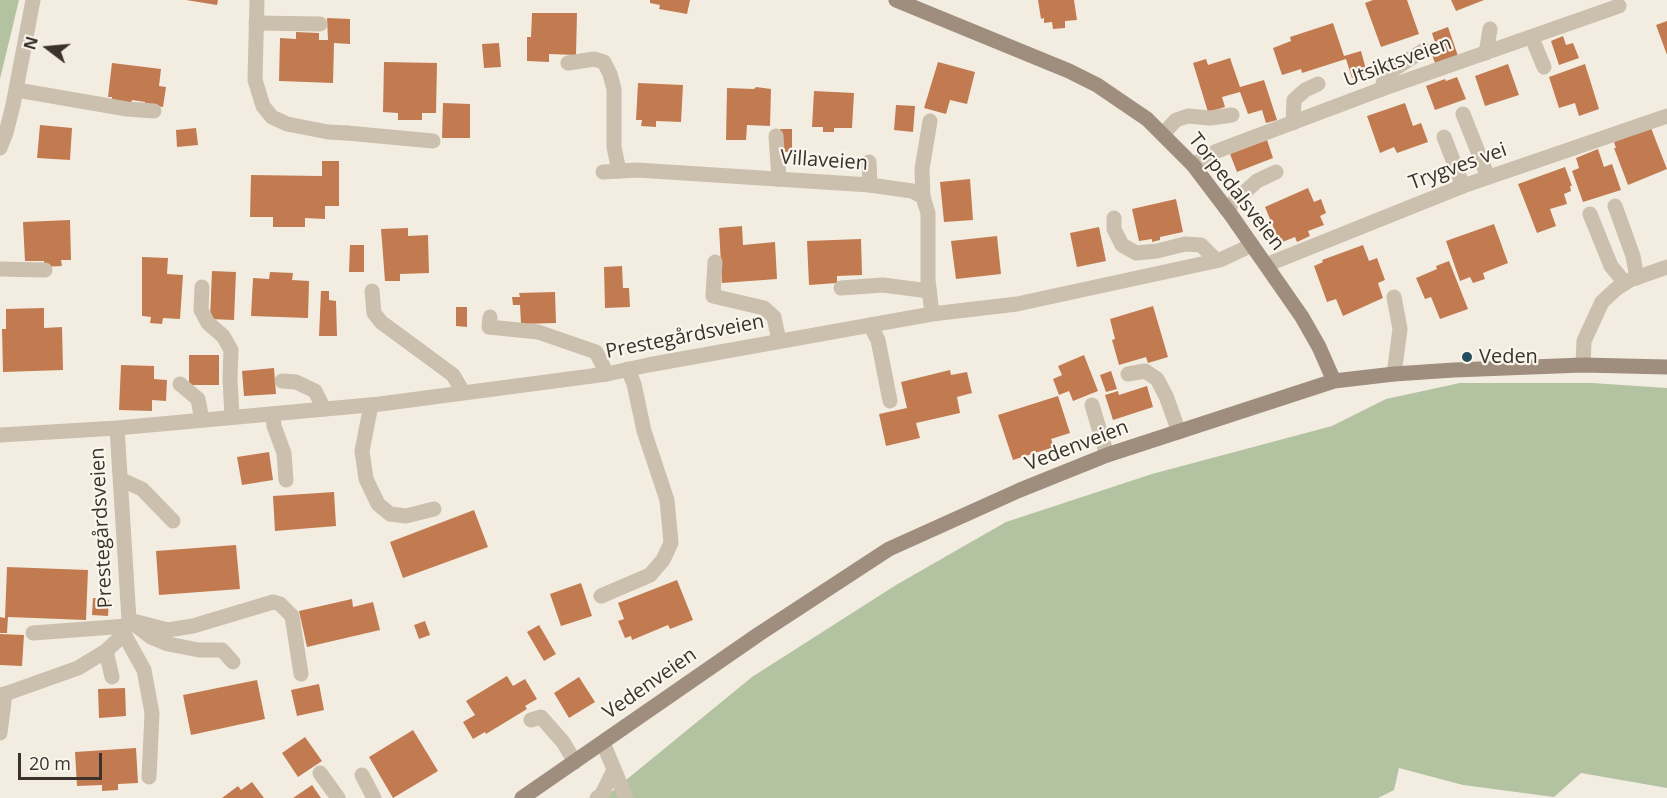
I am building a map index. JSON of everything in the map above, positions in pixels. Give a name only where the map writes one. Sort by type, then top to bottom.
[{"type":"main road","name":"Torpedalsveien","points":[[896,0],[1038,58],[1097,85],[1130,106],[1163,134],[1193,165],[1302,317],[1334,381]]},
{"type":"main road","name":"Vedenveien","points":[[522,798],[759,634],[890,549],[1020,490],[1107,455],[1334,381],[1394,374],[1583,365]]},
{"type":"main road","points":[[1583,365],[1667,367]]},
{"type":"street","points":[[0,148],[17,90],[33,0]]},
{"type":"street","points":[[257,0],[255,80],[263,106],[272,117],[303,129],[433,141]]},
{"type":"street","name":"Utsiktsveien","points":[[1193,165],[1217,151],[1382,89],[1619,6]]},
{"type":"street","points":[[256,23],[320,24]]},
{"type":"street","points":[[1486,53],[1490,29]]},
{"type":"street","points":[[1532,38],[1544,67]]},
{"type":"street","points":[[1382,89],[1385,75],[1424,50]]},
{"type":"street","points":[[568,63],[594,59],[604,62],[610,74],[614,89],[614,147],[619,171]]},
{"type":"street","points":[[1293,123],[1294,100],[1305,90],[1318,84]]},
{"type":"street","points":[[17,90],[128,110],[154,111]]},
{"type":"street","points":[[1463,114],[1488,177]]},
{"type":"street","points":[[1163,134],[1176,120],[1188,116],[1210,118],[1232,115]]},
{"type":"street","name":"Trygves vei","points":[[1266,266],[1463,186],[1667,116]]},
{"type":"street","points":[[930,121],[922,169],[923,197],[928,213],[929,291],[932,314]]},
{"type":"street","points":[[776,136],[779,179]]},
{"type":"street","points":[[1444,137],[1463,186]]},
{"type":"street","points":[[869,162],[870,185]]},
{"type":"street","name":"Villaveien","points":[[603,172],[637,170],[870,185],[912,190],[923,197]]},
{"type":"street","points":[[1226,209],[1257,181],[1276,172]]},
{"type":"street","points":[[1616,206],[1633,256],[1631,280]]},
{"type":"street","points":[[1590,214],[1611,267],[1631,280]]},
{"type":"street","points":[[1114,218],[1114,229],[1122,245],[1136,253],[1157,251],[1185,244],[1201,245],[1216,260]]},
{"type":"street","name":"Prestegårdsveien","points":[[0,435],[117,428],[371,405],[607,374],[932,314],[1017,304],[1216,260],[1252,245]]},
{"type":"street","points":[[715,262],[713,296],[764,308],[774,317],[779,341]]},
{"type":"street","points":[[1583,365],[1584,341],[1602,302],[1616,289],[1631,280],[1667,267]]},
{"type":"street","points":[[0,269],[45,270]]},
{"type":"street","points":[[841,288],[883,285],[929,291]]},
{"type":"street","points":[[201,287],[201,310],[208,323],[223,336],[231,350],[232,417]]},
{"type":"street","points":[[372,291],[374,313],[381,322],[453,375],[463,393]]},
{"type":"street","points":[[1394,297],[1400,329],[1394,374]]},
{"type":"street","points":[[490,317],[489,327],[538,332],[596,352],[607,374]]},
{"type":"street","points":[[870,325],[878,340],[890,401]]},
{"type":"street","points":[[602,596],[650,575],[663,560],[671,543],[667,500],[644,431],[634,384],[628,369]]},
{"type":"street","points":[[1128,374],[1145,371],[1157,379],[1179,432]]},
{"type":"street","points":[[282,381],[296,382],[315,391],[324,409]]},
{"type":"street","points":[[180,384],[198,399],[202,420]]},
{"type":"street","points":[[371,405],[362,451],[366,479],[378,504],[390,514],[406,516],[434,509]]},
{"type":"street","points":[[1092,405],[1107,455]]},
{"type":"street","points":[[273,414],[274,426],[284,453],[286,480]]},
{"type":"street","name":"Prestegårdsveien","points":[[2,695],[78,668],[106,651],[126,626],[122,480],[117,428]]},
{"type":"street","points":[[122,480],[142,489],[173,521]]},
{"type":"street","points":[[33,633],[126,626],[168,630],[194,626],[273,602],[280,604],[292,616],[301,674]]},
{"type":"street","points":[[126,626],[168,644],[199,650],[222,650],[233,662]]},
{"type":"street","points":[[126,626],[144,670],[152,713],[149,777]]},
{"type":"street","points":[[106,651],[112,677]]},
{"type":"street","points":[[0,733],[2,695]]},
{"type":"street","points":[[531,720],[541,717],[563,742],[575,762]]},
{"type":"street","points":[[603,743],[626,798]]},
{"type":"street","points":[[597,798],[602,794],[614,770]]},
{"type":"street","points":[[320,773],[338,798]]},
{"type":"street","points":[[362,775],[374,798]]},
{"type":"green space","points":[[0,0],[19,0],[0,79]]},
{"type":"green space","points":[[1460,383],[1592,383],[1667,388],[1667,788],[1581,773],[1554,797],[1463,785],[1399,768],[1394,790],[1378,798],[604,798],[752,677],[896,585],[1006,522],[1152,474],[1332,426],[1386,399]]},
{"type":"building","points":[[186,0],[218,0],[217,5]]},
{"type":"building","points":[[650,0],[690,0],[687,14],[659,9],[660,5],[650,3]]},
{"type":"building","points":[[1038,0],[1074,0],[1077,20],[1065,21],[1065,28],[1053,29],[1052,22],[1044,23],[1044,18],[1041,19]]},
{"type":"building","points":[[1373,0],[1407,0],[1419,34],[1381,47],[1365,3]]},
{"type":"building","points":[[1451,0],[1484,0],[1456,11]]},
{"type":"building","points":[[532,13],[577,13],[576,55],[549,54],[549,62],[527,61],[527,37],[531,37]]},
{"type":"building","points":[[327,18],[350,19],[350,44],[334,43],[333,83],[279,81],[280,38],[296,39],[296,32],[319,33],[319,40],[328,40]]},
{"type":"building","points":[[1667,21],[1667,55],[1656,25]]},
{"type":"building","points":[[1333,23],[1344,56],[1361,51],[1367,73],[1352,78],[1346,59],[1302,73],[1301,69],[1282,75],[1273,48],[1291,41],[1290,37]]},
{"type":"building","points":[[1448,27],[1458,56],[1435,63],[1431,52],[1437,49],[1432,33]]},
{"type":"building","points":[[1563,36],[1566,45],[1573,43],[1579,58],[1559,65],[1551,41]]},
{"type":"building","points":[[499,43],[501,67],[484,68],[482,44]]},
{"type":"building","points":[[1230,58],[1240,87],[1264,80],[1277,120],[1266,123],[1262,110],[1248,114],[1240,92],[1222,97],[1225,107],[1208,112],[1193,63],[1206,59],[1208,65]]},
{"type":"building","points":[[384,62],[437,63],[436,113],[422,113],[422,120],[398,120],[398,113],[383,112]]},
{"type":"building","points":[[938,62],[975,72],[967,104],[950,100],[946,114],[924,108]]},
{"type":"building","points":[[112,63],[161,69],[159,86],[166,87],[163,107],[132,100],[131,105],[112,102],[112,97],[108,97]]},
{"type":"building","points":[[1508,64],[1519,95],[1485,106],[1475,76]]},
{"type":"building","points":[[1585,64],[1599,109],[1579,116],[1575,103],[1559,108],[1549,77]]},
{"type":"building","points":[[1457,77],[1466,99],[1435,110],[1426,86]]},
{"type":"building","points":[[638,83],[683,85],[681,122],[656,121],[656,127],[641,126],[642,120],[636,120]]},
{"type":"building","points":[[756,87],[771,89],[770,126],[747,125],[746,140],[726,140],[727,88],[754,89]]},
{"type":"building","points":[[814,91],[854,93],[852,128],[834,128],[834,132],[823,132],[823,127],[812,127]]},
{"type":"building","points":[[443,103],[470,104],[470,138],[442,138]]},
{"type":"building","points":[[1405,103],[1413,126],[1421,123],[1428,142],[1397,153],[1394,147],[1380,153],[1367,116]]},
{"type":"building","points":[[896,105],[915,106],[913,132],[894,130]]},
{"type":"building","points":[[40,125],[72,128],[70,160],[37,158]]},
{"type":"building","points":[[196,128],[198,145],[177,147],[176,130]]},
{"type":"building","points":[[1651,128],[1667,169],[1628,185],[1614,148],[1616,148],[1614,142]]},
{"type":"building","points":[[780,129],[792,129],[792,152],[780,152]]},
{"type":"building","points":[[1267,140],[1273,158],[1237,172],[1230,154]]},
{"type":"building","points":[[1598,149],[1604,167],[1612,164],[1621,190],[1583,202],[1572,171],[1579,168],[1576,158]]},
{"type":"building","points":[[322,161],[339,161],[339,206],[325,206],[325,219],[305,218],[305,227],[273,227],[273,217],[250,217],[251,175],[322,176]]},
{"type":"building","points":[[1565,167],[1572,186],[1570,186],[1571,191],[1564,194],[1567,204],[1550,209],[1556,226],[1537,233],[1518,184]]},
{"type":"building","points":[[970,179],[973,220],[944,222],[940,182]]},
{"type":"building","points":[[1308,188],[1314,202],[1321,199],[1326,213],[1320,216],[1324,225],[1308,231],[1310,236],[1297,242],[1295,237],[1280,243],[1265,207]]},
{"type":"building","points":[[1176,199],[1183,232],[1160,237],[1160,240],[1152,242],[1152,239],[1139,241],[1132,209]]},
{"type":"building","points":[[70,220],[71,260],[61,260],[62,266],[44,267],[44,261],[25,261],[23,222]]},
{"type":"building","points":[[1494,224],[1508,263],[1483,273],[1485,279],[1473,283],[1470,277],[1460,281],[1446,241]]},
{"type":"building","points":[[742,226],[743,245],[775,242],[777,279],[722,283],[719,228]]},
{"type":"building","points":[[1099,227],[1106,261],[1077,267],[1070,233]]},
{"type":"building","points":[[408,228],[408,236],[428,235],[429,273],[400,274],[400,281],[385,281],[381,229]]},
{"type":"building","points":[[997,236],[1001,274],[956,279],[951,241]]},
{"type":"building","points":[[861,239],[862,275],[837,276],[837,283],[809,285],[807,241]]},
{"type":"building","points":[[350,245],[364,245],[364,272],[349,272]]},
{"type":"building","points":[[1363,245],[1369,261],[1377,258],[1385,280],[1378,283],[1383,298],[1343,316],[1336,299],[1327,302],[1314,266],[1323,262],[1322,260]]},
{"type":"building","points":[[142,257],[168,258],[167,274],[183,275],[180,319],[163,318],[162,324],[150,323],[151,317],[142,316]]},
{"type":"building","points":[[1449,261],[1468,309],[1440,319],[1431,297],[1425,299],[1416,278]]},
{"type":"building","points":[[622,266],[623,288],[629,288],[630,307],[605,308],[604,267]]},
{"type":"building","points":[[212,271],[236,272],[234,320],[210,319]]},
{"type":"building","points":[[270,272],[293,273],[292,280],[309,281],[308,318],[251,316],[253,278],[269,279]]},
{"type":"building","points":[[321,291],[329,291],[329,300],[336,301],[337,336],[319,336]]},
{"type":"building","points":[[555,292],[556,323],[521,324],[520,305],[513,305],[512,297],[520,297],[519,293]]},
{"type":"building","points":[[1153,306],[1168,357],[1148,363],[1146,357],[1119,365],[1112,340],[1115,339],[1110,319]]},
{"type":"building","points":[[456,307],[467,307],[467,327],[456,326]]},
{"type":"building","points":[[44,308],[44,328],[62,327],[63,370],[3,372],[2,329],[6,329],[6,309]]},
{"type":"building","points":[[189,355],[219,355],[219,385],[189,385]]},
{"type":"building","points":[[1084,355],[1098,391],[1073,401],[1069,391],[1059,395],[1053,379],[1062,375],[1058,366]]},
{"type":"building","points":[[121,365],[154,366],[154,379],[167,380],[166,401],[152,400],[152,411],[119,410]]},
{"type":"building","points":[[274,368],[276,394],[244,396],[242,371]]},
{"type":"building","points":[[950,370],[951,375],[967,372],[972,393],[957,397],[960,413],[916,423],[920,438],[886,446],[879,414],[907,408],[901,382]]},
{"type":"building","points":[[1111,371],[1117,389],[1106,392],[1100,375]]},
{"type":"building","points":[[1147,386],[1153,407],[1113,420],[1105,395],[1118,391],[1119,395]]},
{"type":"building","points":[[1058,396],[1070,433],[1051,439],[1054,447],[1013,460],[998,415]]},
{"type":"building","points":[[269,452],[273,480],[242,485],[237,457]]},
{"type":"building","points":[[334,492],[336,526],[275,531],[273,496]]},
{"type":"building","points":[[474,510],[488,547],[403,578],[390,542]]},
{"type":"building","points":[[236,545],[240,589],[159,595],[156,551]]},
{"type":"building","points":[[7,567],[88,570],[86,620],[8,617],[7,633],[0,633],[0,617],[5,618]]},
{"type":"building","points":[[677,580],[693,620],[670,629],[668,625],[632,640],[631,636],[625,638],[618,621],[624,619],[618,603]]},
{"type":"building","points":[[581,583],[592,616],[561,626],[550,594]]},
{"type":"building","points":[[93,598],[109,600],[108,616],[92,615]]},
{"type":"building","points":[[352,599],[353,607],[373,602],[380,630],[307,647],[299,611]]},
{"type":"building","points":[[425,621],[430,635],[419,639],[414,625]]},
{"type":"building","points":[[539,625],[556,654],[544,661],[527,632]]},
{"type":"building","points":[[0,634],[24,635],[22,666],[0,665]]},
{"type":"building","points":[[507,676],[513,686],[525,679],[537,699],[525,706],[527,709],[486,734],[485,732],[473,739],[463,722],[475,715],[466,701]]},
{"type":"building","points":[[579,677],[595,702],[569,718],[554,693]]},
{"type":"building","points":[[257,680],[265,719],[191,735],[183,695]]},
{"type":"building","points":[[319,684],[324,710],[297,716],[291,690]]},
{"type":"building","points":[[125,688],[126,716],[99,718],[98,689]]},
{"type":"building","points":[[413,730],[438,771],[393,798],[369,757]]},
{"type":"building","points":[[305,737],[322,761],[298,777],[282,753]]},
{"type":"building","points":[[136,748],[138,783],[118,784],[118,790],[102,791],[102,785],[77,786],[75,752]]},
{"type":"building","points":[[252,782],[264,798],[222,798],[238,786],[241,790]]},
{"type":"building","points":[[312,785],[321,798],[293,798]]},
{"type":"place","name":"Veden","points":[[1467,357]]}]
